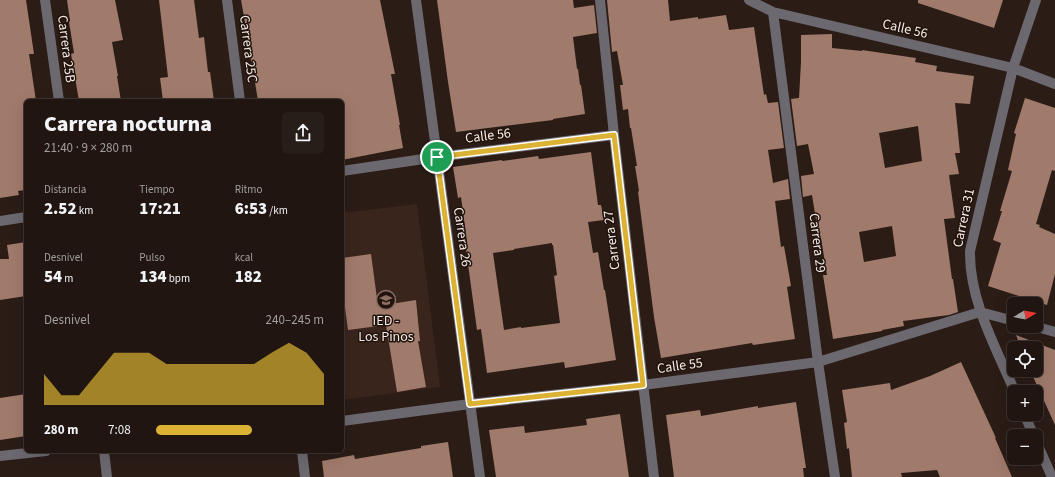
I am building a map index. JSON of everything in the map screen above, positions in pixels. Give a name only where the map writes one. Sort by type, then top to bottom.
[{"type":"street","name":"Carrera 25B","points":[[45,0],[58,99]]},
{"type":"street","name":"Carrera 25C","points":[[227,0],[240,99]]},
{"type":"street","name":"Carrera 26","points":[[416,0],[480,477]]},
{"type":"street","name":"Carrera 27","points":[[600,0],[614,135],[654,477]]},
{"type":"street","name":"Calle 56","points":[[749,0],[773,12],[1013,68],[1055,84]]},
{"type":"street","name":"Carrera 31","points":[[1012,385],[980,312],[972,279],[970,251],[1013,68],[1036,0]]},
{"type":"street","name":"Carrera 29","points":[[773,12],[818,362],[835,477]]},
{"type":"street","name":"Calle 56","points":[[344,171],[437,157],[614,135]]},
{"type":"street","points":[[0,221],[24,218]]},
{"type":"street","name":"Calle 55","points":[[344,421],[470,404],[643,385],[818,362],[980,312]]},
{"type":"street","points":[[980,312],[1007,319]]},
{"type":"street","points":[[1043,329],[1055,332]]},
{"type":"street","points":[[0,456],[28,453]]},
{"type":"street","points":[[104,453],[108,477]]},
{"type":"street","points":[[302,453],[305,477]]},
{"type":"street","points":[[1043,457],[1052,477]]},
{"type":"shaded area","name":"IED - Los Pinos","points":[[417,204],[440,387],[344,400],[344,213]]},
{"type":"building","points":[[0,0],[26,0],[34,54],[29,54],[36,99],[24,99],[24,190],[18,191],[19,195],[0,198]]},
{"type":"building","points":[[67,0],[115,0],[123,40],[112,42],[121,99],[79,99],[71,54],[74,53]]},
{"type":"building","points":[[159,0],[194,0],[199,38],[204,37],[208,72],[210,72],[214,99],[163,99],[160,78],[168,77]]},
{"type":"building","points":[[241,0],[380,0],[395,74],[391,74],[403,148],[344,160],[344,99],[258,99],[252,64],[247,45],[249,45]]},
{"type":"building","points":[[437,0],[573,0],[574,8],[594,5],[597,33],[573,37],[585,114],[553,120],[456,132]]},
{"type":"building","points":[[607,0],[668,0],[670,21],[726,15],[729,30],[754,27],[764,95],[766,94],[768,103],[778,102],[784,148],[768,150],[773,183],[788,179],[790,199],[775,201],[781,247],[784,246],[791,286],[787,287],[795,339],[753,345],[752,343],[661,358],[654,317],[638,192],[635,166],[637,166],[628,109],[623,110],[620,85],[623,85],[617,51],[612,52]]},
{"type":"building","points":[[918,0],[1003,0],[994,28],[918,3]]},
{"type":"building","points":[[832,34],[832,48],[862,50],[916,58],[915,62],[937,66],[936,71],[974,76],[970,104],[955,103],[960,153],[955,153],[959,174],[949,175],[955,218],[944,219],[958,312],[949,315],[903,321],[904,326],[833,339],[823,275],[827,275],[812,195],[803,197],[801,176],[814,174],[808,144],[797,146],[791,99],[799,98],[801,35]],"holes":[[[918,126],[922,161],[885,168],[879,133]],[[892,226],[896,256],[864,262],[859,232]]]},
{"type":"building","points":[[1025,98],[1055,108],[1055,171],[1052,170],[1036,224],[1040,225],[1039,227],[1055,234],[1055,274],[1047,305],[1043,304],[1043,297],[1022,297],[988,286],[1001,243],[993,240],[1012,171],[1008,170],[1016,134],[1014,133]]},
{"type":"building","points":[[591,152],[598,205],[601,205],[604,220],[588,222],[593,253],[598,252],[616,360],[565,368],[564,362],[487,373],[481,329],[477,330],[465,242],[467,242],[461,197],[458,198],[453,167],[538,156],[539,159]],"holes":[[[552,243],[557,275],[554,276],[560,323],[504,330],[493,253]]]},
{"type":"building","points":[[24,242],[24,296],[0,300],[0,259],[9,259],[7,245]]},
{"type":"building","points":[[371,254],[378,306],[416,300],[420,341],[418,341],[426,387],[397,392],[386,325],[348,330],[344,300],[344,258]]},
{"type":"building","points":[[1016,335],[1032,341],[1018,341]]},
{"type":"building","points":[[1043,345],[1055,350],[1055,425],[1043,399],[1043,385],[1037,385],[1033,377],[1043,377]]},
{"type":"building","points":[[961,362],[1012,477],[940,477],[937,470],[901,473],[902,477],[852,477],[849,448],[847,449],[844,423],[847,422],[842,390],[890,383],[891,390],[930,376]]},
{"type":"building","points":[[24,394],[24,436],[0,440],[0,398]]},
{"type":"building","points":[[796,402],[806,468],[803,468],[804,477],[674,477],[666,415],[700,410],[701,416],[758,406],[758,408]]},
{"type":"building","points":[[620,414],[629,477],[496,477],[489,430],[524,426],[525,433],[587,425],[586,419]]},
{"type":"building","points":[[448,442],[453,477],[324,477],[322,461],[354,455],[355,459]]},
{"type":"place","name":"IED - Los Pinos","points":[[386,300]]},
{"type":"route","points":[[614,135],[643,385],[470,404],[437,157],[614,135]]}]
